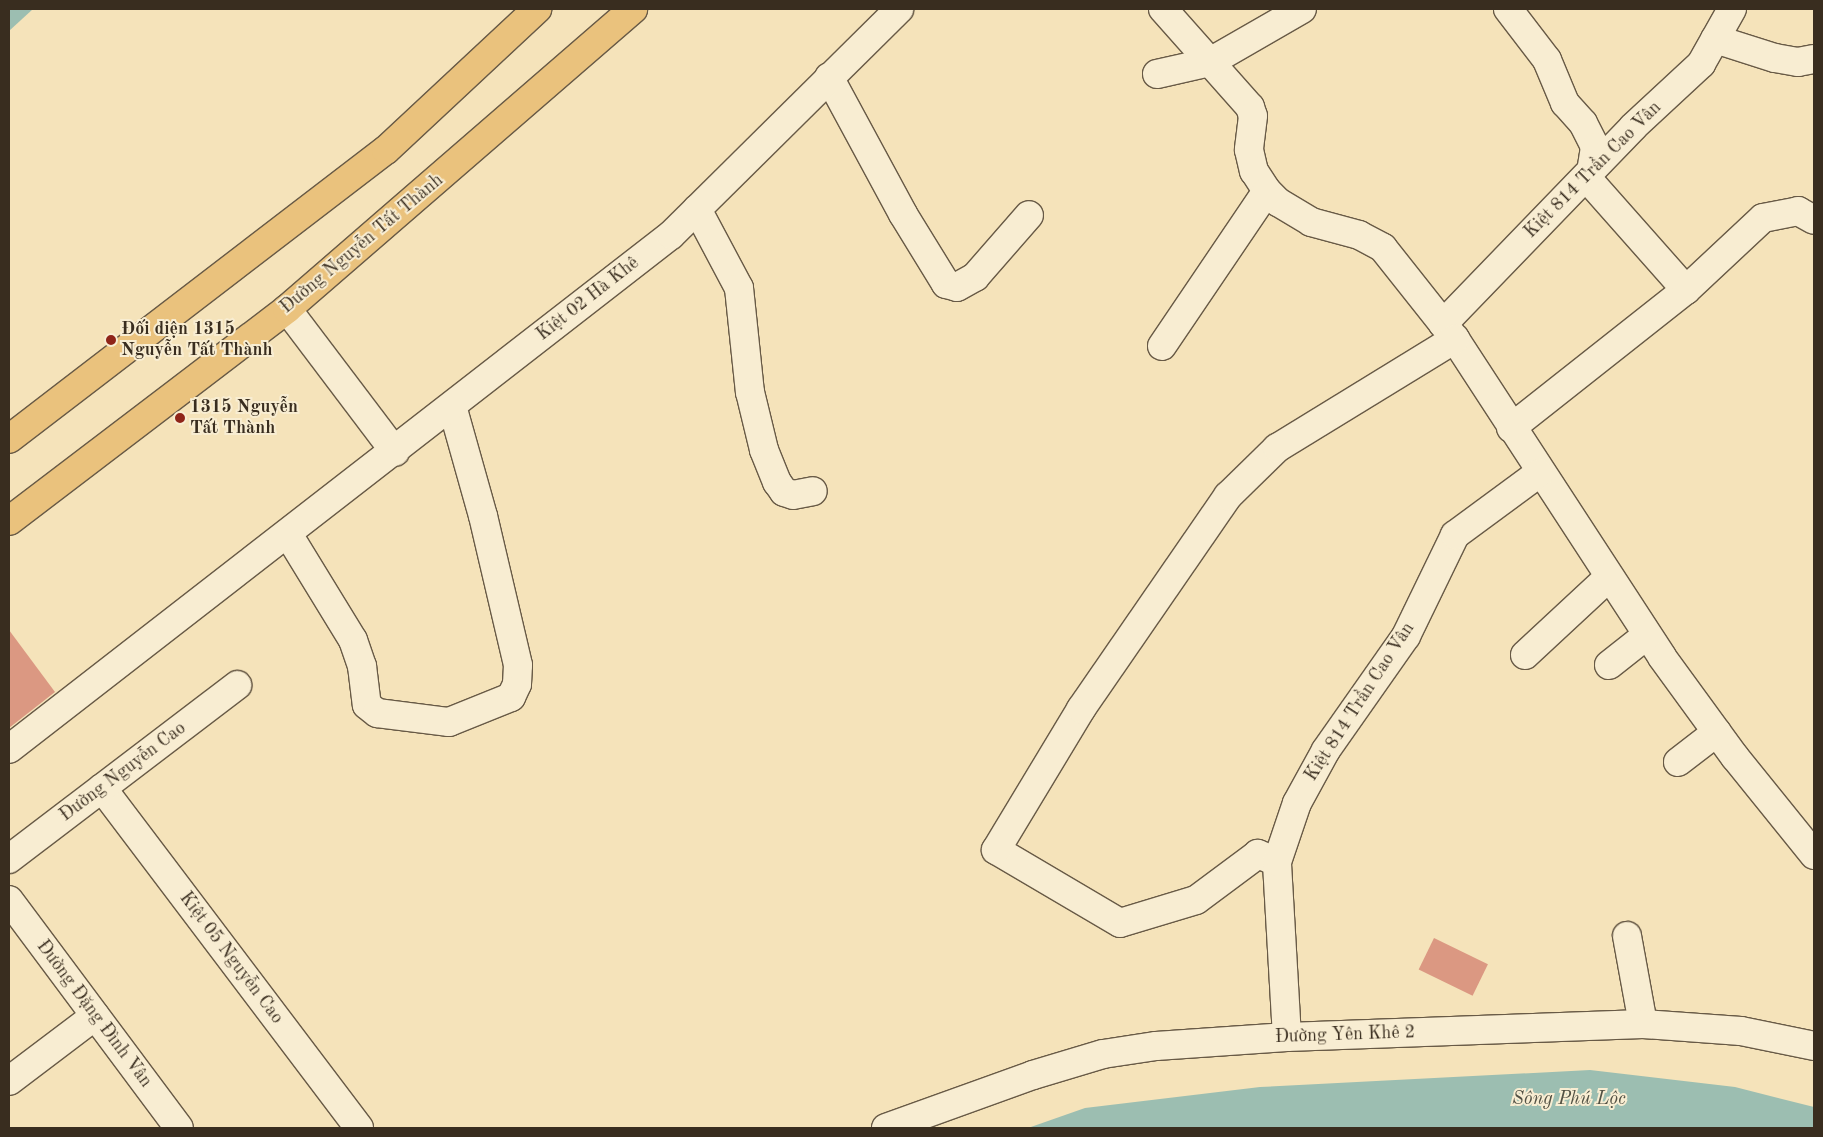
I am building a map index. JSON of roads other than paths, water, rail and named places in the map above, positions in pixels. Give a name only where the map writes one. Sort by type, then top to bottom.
[{"type":"main road","points":[[9,439],[386,150],[537,9]]},
{"type":"main road","name":"Đường Nguyễn Tất Thành","points":[[9,520],[287,309],[633,9]]},
{"type":"street","name":"Kiệt 02 Hà Khê","points":[[9,749],[395,452],[665,240],[899,9]]},
{"type":"street","points":[[1163,9],[1250,107],[1253,116],[1249,150],[1254,171],[1267,190],[1278,202],[1311,222],[1360,235],[1383,248],[1449,332],[1539,473],[1647,635],[1716,732],[1811,845]]},
{"type":"street","points":[[1157,74],[1210,62],[1302,9]]},
{"type":"street","points":[[1508,9],[1547,60],[1565,103],[1583,123],[1595,147],[1589,174],[1686,290]]},
{"type":"street","name":"Kiệt 814 Trần Cao Vân","points":[[1276,862],[1258,854],[1196,900],[1120,923],[996,850],[1081,709],[1228,496],[1277,448],[1449,332],[1589,174],[1702,64],[1732,9]]},
{"type":"street","points":[[1715,38],[1775,58],[1798,62],[1814,59]]},
{"type":"street","points":[[829,78],[903,214],[946,284],[957,286],[975,278],[1029,215]]},
{"type":"street","points":[[1162,346],[1267,190]]},
{"type":"street","points":[[697,209],[739,288],[750,392],[764,450],[777,482],[784,492],[793,495],[813,491]]},
{"type":"street","points":[[1511,428],[1686,290],[1763,218],[1806,215]]},
{"type":"street","points":[[287,309],[395,452]]},
{"type":"street","points":[[288,534],[353,640],[362,666],[367,705],[377,713],[449,722],[511,697],[517,684],[518,665],[483,516],[452,406]]},
{"type":"street","name":"Kiệt 814 Trần Cao Vân","points":[[1287,1037],[1276,862],[1301,795],[1326,750],[1406,636],[1455,535],[1539,473]]},
{"type":"street","points":[[1525,655],[1609,577]]},
{"type":"street","points":[[1609,665],[1647,635]]},
{"type":"street","name":"Đường Nguyễn Cao","points":[[9,859],[237,685]]},
{"type":"street","points":[[1678,762],[1716,732]]},
{"type":"street","name":"Kiệt 05 Nguyễn Cao","points":[[102,788],[359,1128]]},
{"type":"street","name":"Đường Đặng Đình Vân","points":[[9,900],[179,1128]]},
{"type":"street","points":[[1627,936],[1643,1024]]},
{"type":"street","points":[[9,1081],[95,1016]]},
{"type":"street","name":"Đường Yên Khê 2","points":[[886,1128],[1033,1075],[1103,1054],[1156,1046],[1287,1037],[1643,1024],[1741,1031],[1814,1046]]},
{"type":"water","points":[[9,9],[33,9],[9,31]]},
{"type":"water","name":"Sông Phú Lộc","points":[[1590,1070],[1735,1087],[1814,1107],[1814,1128],[1028,1128],[1085,1108],[1260,1087]]},
{"type":"place","name":"Đối diện 1315 Nguyễn Tất Thành","points":[[111,340]]},
{"type":"place","name":"1315 Nguyễn Tất Thành","points":[[180,418]]}]
